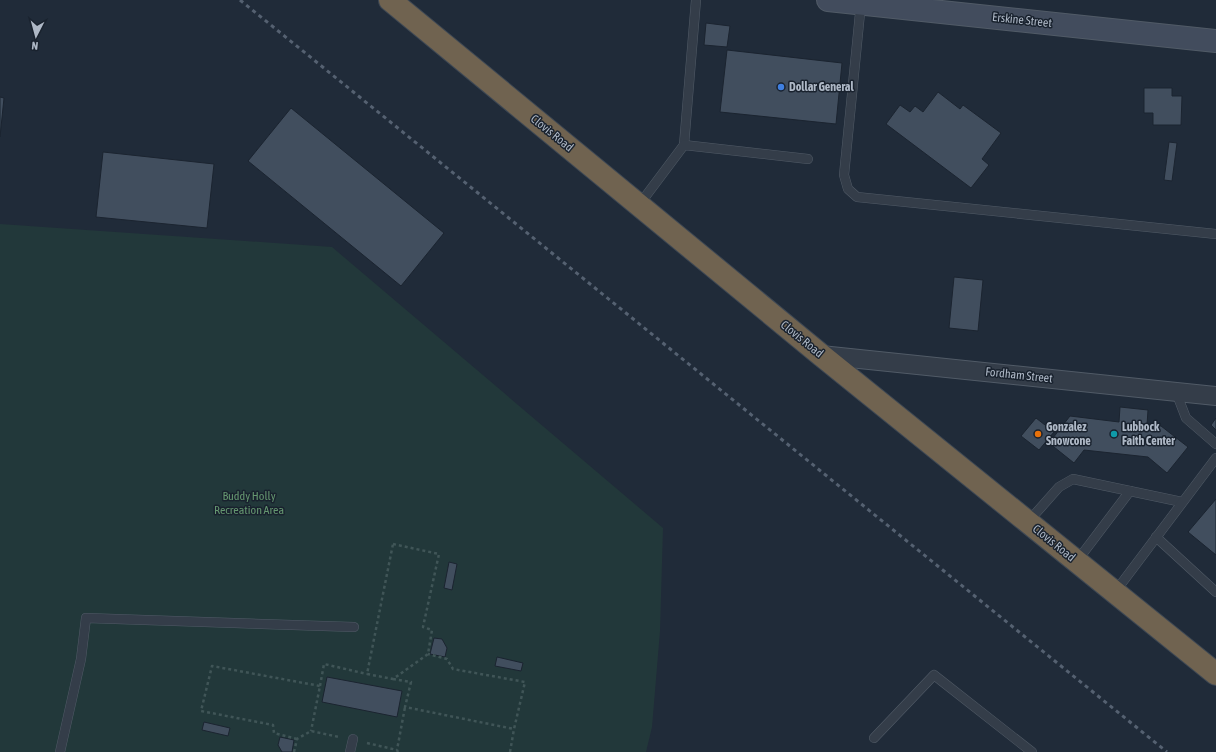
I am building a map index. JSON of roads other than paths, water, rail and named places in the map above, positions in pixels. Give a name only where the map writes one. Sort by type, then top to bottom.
[{"type":"highway","name":"Clovis Road","points":[[390,0],[821,354],[1216,674]]},
{"type":"street","name":"Erskine Street","points":[[828,0],[1216,41]]},
{"type":"street","name":"Fordham Street","points":[[821,354],[1216,396]]},
{"type":"lane","points":[[639,205],[684,145],[696,0]]},
{"type":"lane","points":[[861,3],[844,175],[848,190],[857,197],[1216,234]]},
{"type":"lane","points":[[684,145],[808,159]]},
{"type":"lane","points":[[1176,392],[1186,418],[1216,444]]},
{"type":"lane","points":[[1115,592],[1216,458]]},
{"type":"lane","points":[[1028,522],[1059,487],[1073,479],[1182,502]]},
{"type":"lane","points":[[1077,561],[1130,492]]},
{"type":"lane","points":[[1156,537],[1216,592]]},
{"type":"lane","points":[[60,752],[81,660],[86,618],[354,627]]},
{"type":"lane","points":[[874,738],[934,675],[1032,752]]},
{"type":"lane","points":[[350,752],[353,739]]},
{"type":"railway","points":[[240,0],[1167,752]]},
{"type":"place","name":"Dollar General","points":[[781,87]]},
{"type":"place","name":"Gonzalez Snowcone","points":[[1038,434]]},
{"type":"place","name":"Lubbock Faith Center","points":[[1114,434]]},
{"type":"park label","name":"Buddy Holly Recreation Area","points":[[249,503]]}]
